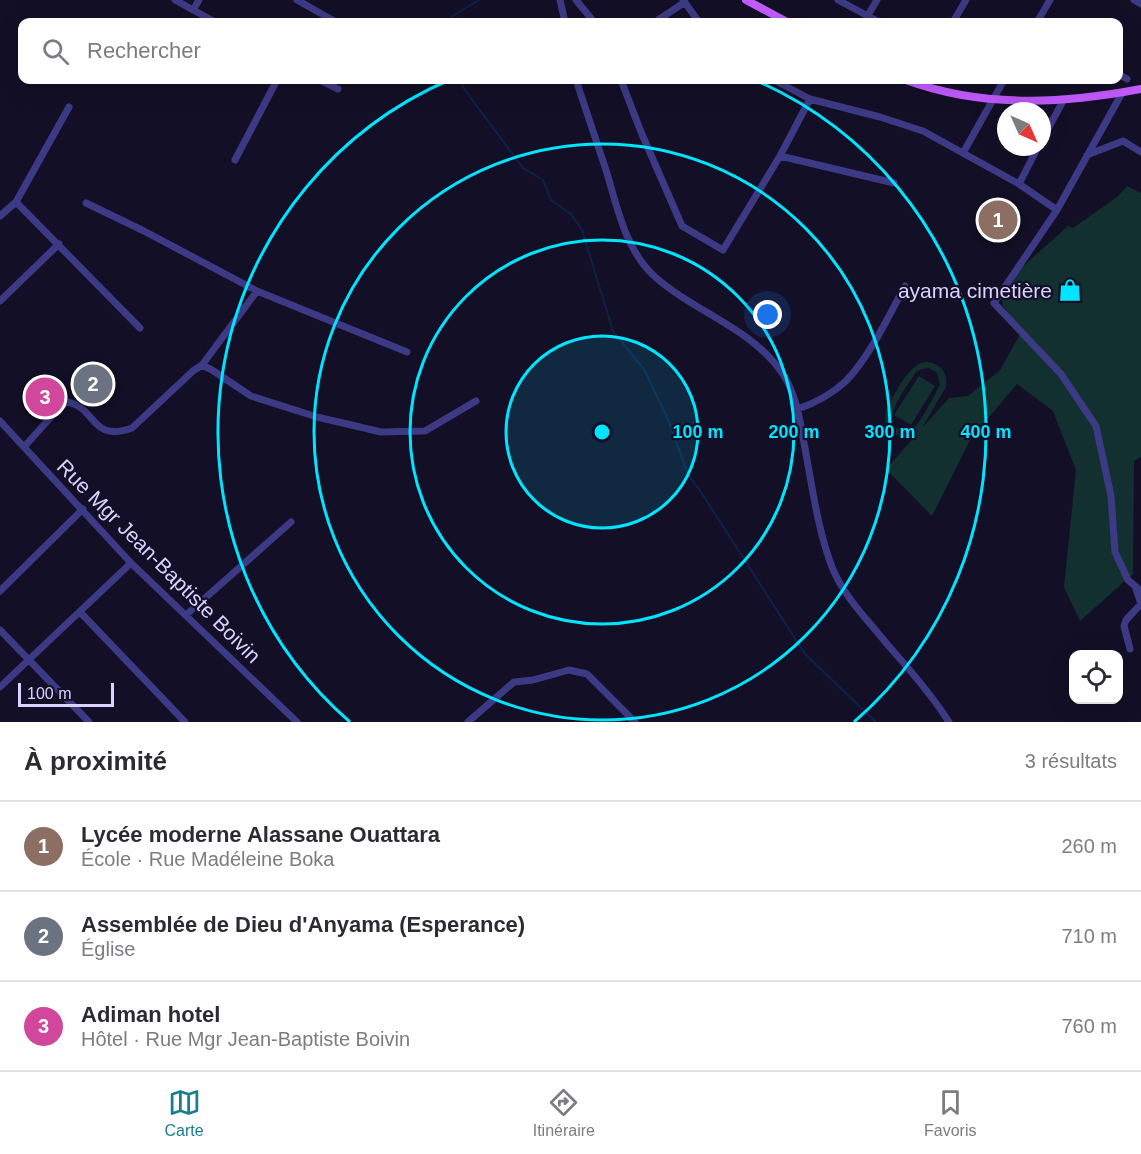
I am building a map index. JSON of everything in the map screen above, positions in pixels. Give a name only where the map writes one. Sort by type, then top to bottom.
[{"type":"main road","points":[[746,0],[780,18]]},
{"type":"main road","points":[[930,84],[992,100],[1063,101],[1141,89]]},
{"type":"street","points":[[175,0],[208,18]]},
{"type":"street","points":[[193,10],[199,0]]},
{"type":"street","points":[[297,0],[329,18]]},
{"type":"street","points":[[560,0],[563,18]]},
{"type":"street","points":[[576,0],[591,18]]},
{"type":"street","points":[[838,0],[865,18]]},
{"type":"street","points":[[867,18],[877,0]]},
{"type":"street","points":[[955,18],[966,0]]},
{"type":"street","points":[[1039,18],[1050,0]]},
{"type":"street","points":[[1134,0],[1141,4]]},
{"type":"street","points":[[660,18],[684,1],[696,18]]},
{"type":"street","points":[[1123,76],[1127,79]]},
{"type":"street","points":[[235,160],[275,84]]},
{"type":"street","points":[[328,84],[338,89]]},
{"type":"street","points":[[577,84],[623,226],[639,259],[670,290],[757,345],[784,376],[798,409],[825,543],[840,584],[861,614],[929,693],[949,722]]},
{"type":"street","points":[[623,84],[682,226],[723,250],[780,156],[810,99]]},
{"type":"street","points":[[782,84],[810,99],[924,131],[1019,184],[1058,210]]},
{"type":"street","points":[[963,153],[1002,84]]},
{"type":"street","points":[[1122,93],[1058,210],[994,303],[1061,374],[1096,426],[1111,496],[1115,552],[1128,579],[1139,590],[1140,604],[1126,620],[1124,626],[1130,649]]},
{"type":"street","points":[[1051,123],[1063,101]]},
{"type":"street","points":[[0,216],[16,202],[69,107]]},
{"type":"street","points":[[1087,155],[1123,141],[1141,152]]},
{"type":"street","points":[[780,156],[894,183]]},
{"type":"street","points":[[1019,184],[1033,156]]},
{"type":"street","points":[[16,202],[140,328]]},
{"type":"street","points":[[86,203],[257,291],[407,352]]},
{"type":"street","points":[[0,302],[59,244]]},
{"type":"street","points":[[798,409],[816,402],[846,381],[879,333],[905,286]]},
{"type":"street","points":[[24,447],[67,402],[76,404],[102,429],[121,432],[132,428],[202,365],[257,291]]},
{"type":"street","points":[[202,365],[251,396],[318,417],[381,432],[425,431],[476,401]]},
{"type":"street","name":"Rue Mgr Jean-Baptiste Boivin","points":[[0,421],[131,563],[297,722]]},
{"type":"street","points":[[0,591],[83,509]]},
{"type":"street","points":[[186,615],[291,522]]},
{"type":"street","points":[[0,687],[131,563]]},
{"type":"street","points":[[80,612],[185,722]]},
{"type":"street","points":[[0,630],[89,722]]},
{"type":"street","points":[[468,722],[514,682],[533,680],[569,670],[587,674],[635,722]]},
{"type":"street","points":[[478,714],[482,722]]},
{"type":"green space","points":[[1127,186],[1141,193],[1141,457],[1134,461],[1133,574],[1080,621],[1064,587],[1076,470],[1053,411],[1017,384],[970,440],[932,516],[886,469],[917,434],[904,436],[893,433],[886,424],[885,418],[886,410],[900,384],[913,368],[921,363],[929,362],[941,368],[946,381],[946,387],[922,428],[949,398],[968,396],[1000,370],[1022,331],[1003,306],[1002,298],[1018,271],[1068,226],[1073,228],[1117,197]],"holes":[[[929,368],[937,373],[940,385],[916,426],[910,430],[898,429],[893,424],[894,410],[916,372]]]},
{"type":"green space","points":[[919,376],[935,386],[911,425],[894,415]]},
{"type":"waterway","points":[[451,18],[479,0]]},
{"type":"waterway","points":[[462,84],[523,168],[543,180],[551,200],[571,214],[582,230],[613,331],[645,371],[670,424],[688,475],[805,654],[876,722]]},
{"type":"place","name":"Lycée moderne Alassane Ouattara","points":[[998,220]]},
{"type":"place","name":"ayama cimetière","points":[[1070,290]]},
{"type":"place","name":"Assemblée de Dieu d'Anyama (Esperance)","points":[[93,384]]},
{"type":"place","name":"Adiman hotel","points":[[45,397]]}]
